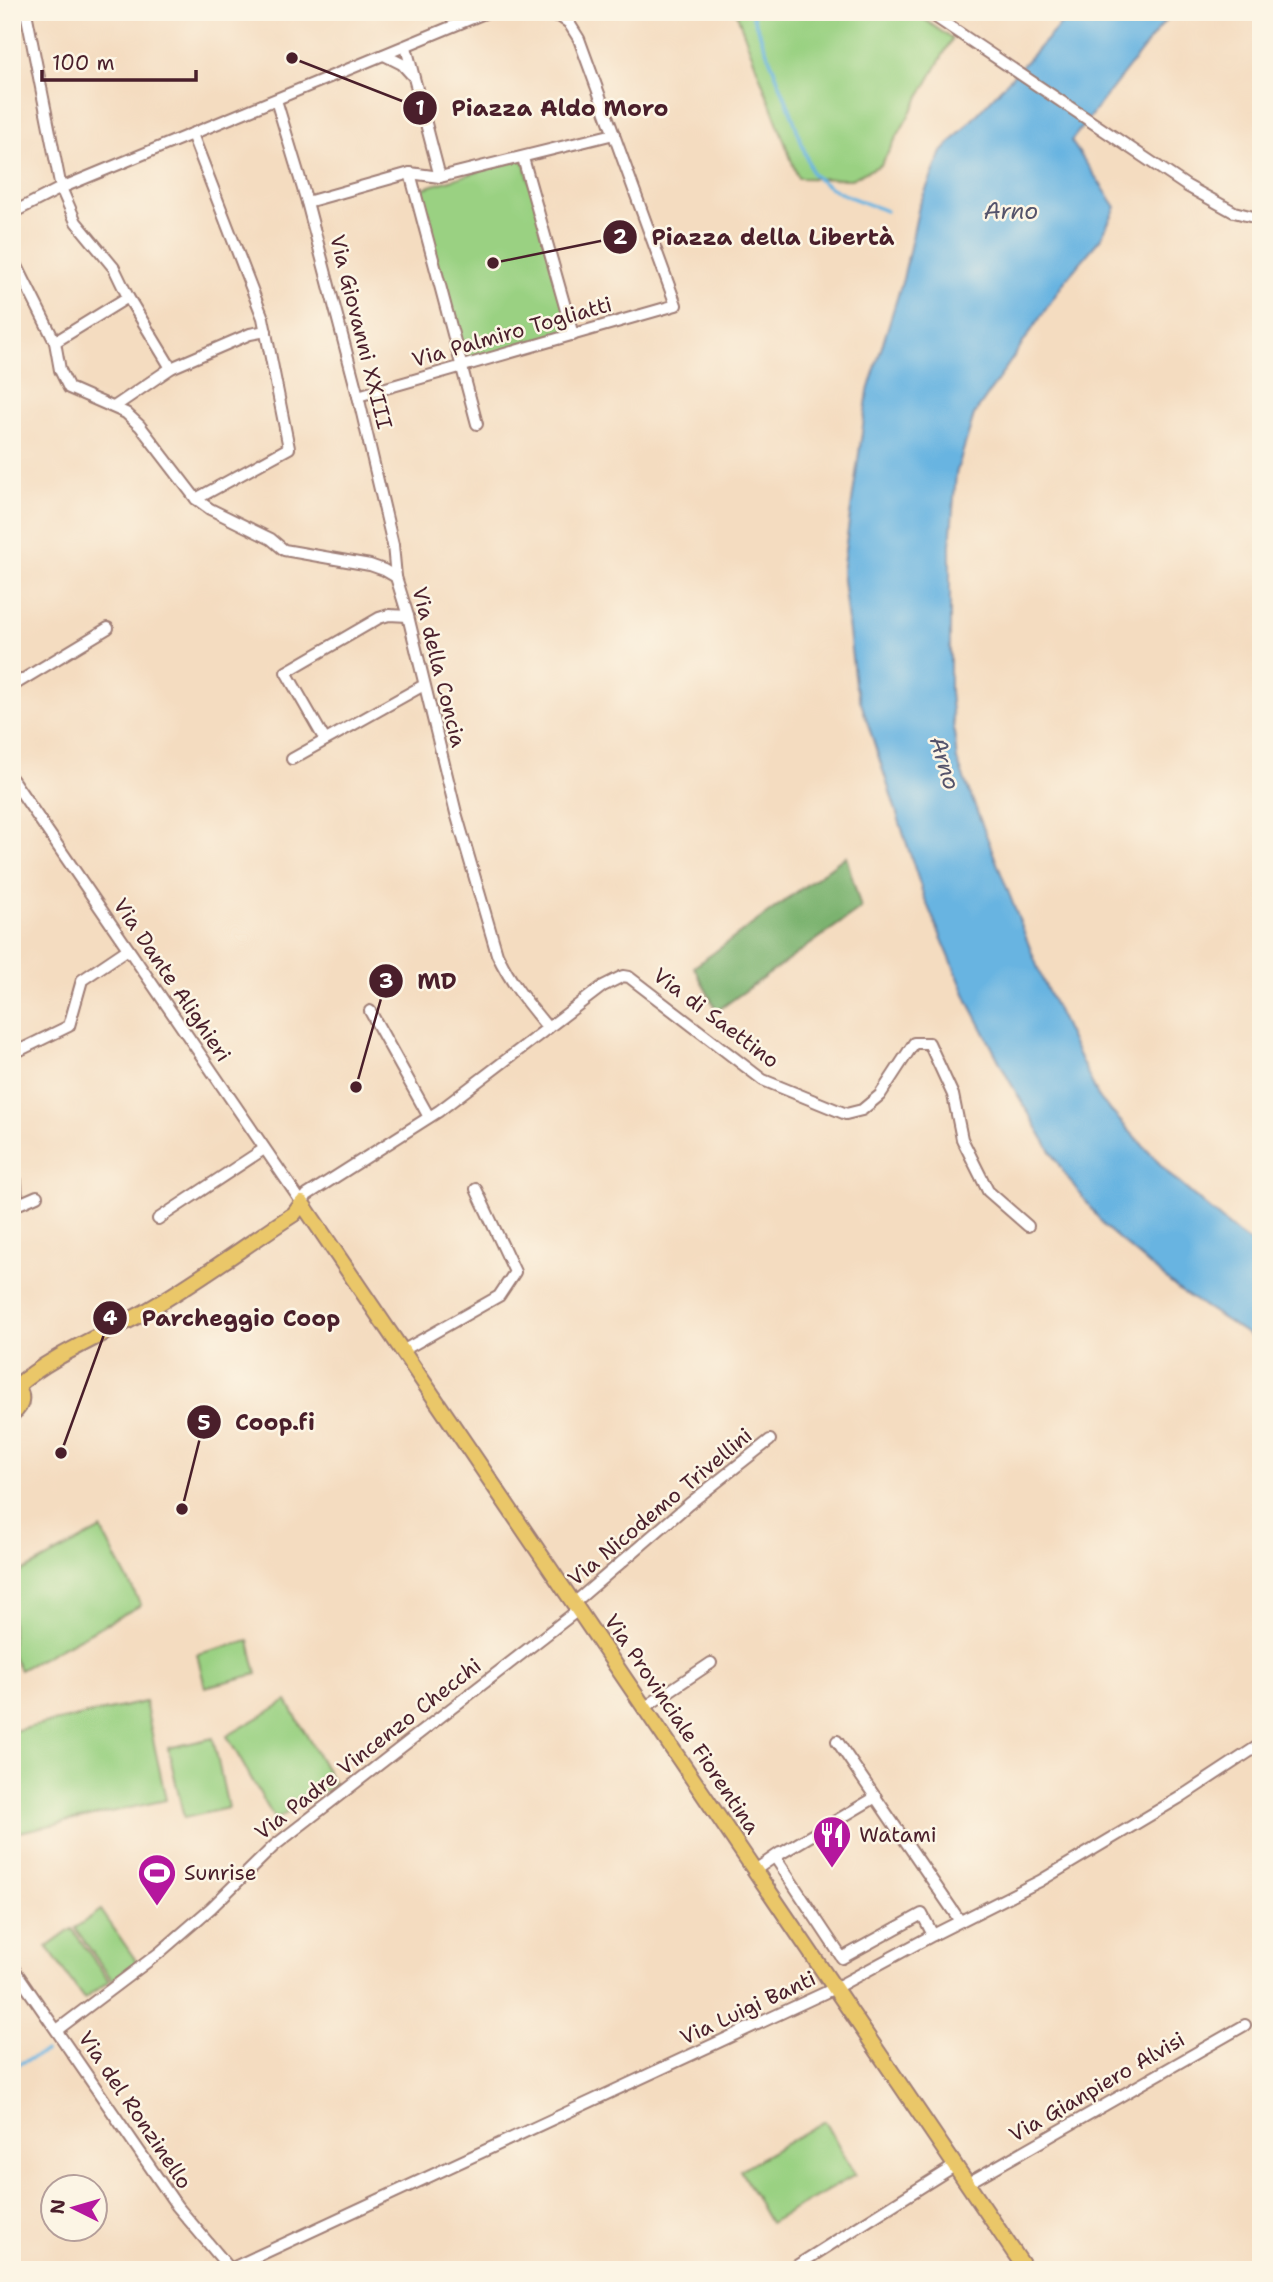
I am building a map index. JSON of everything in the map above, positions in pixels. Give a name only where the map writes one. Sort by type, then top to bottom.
[{"type":"main road","name":"Via Provinciale Fiorentina","points":[[302,1203],[1026,2270]]},
{"type":"main road","points":[[12,1414],[22,1401],[22,1396],[14,1385],[144,1312],[294,1214],[302,1203]]},
{"type":"street","points":[[26,12],[61,188],[76,222],[114,268],[128,297],[171,368]]},
{"type":"street","points":[[12,212],[61,188],[487,12]]},
{"type":"street","points":[[307,202],[410,173],[440,177],[614,134],[583,48],[569,23],[559,16],[506,12]]},
{"type":"street","points":[[928,12],[1188,186],[1244,216],[1261,219]]},
{"type":"street","points":[[406,47],[440,177]]},
{"type":"street","points":[[384,55],[402,64],[412,76]]},
{"type":"street","name":"Via Giovanni XXIII","points":[[276,100],[307,202],[358,396],[393,545],[396,577]]},
{"type":"street","points":[[192,134],[263,318],[289,449],[196,499]]},
{"type":"street","name":"Via Palmiro Togliatti","points":[[358,396],[676,305],[614,134]]},
{"type":"street","points":[[523,158],[573,335]]},
{"type":"street","points":[[410,173],[477,425]]},
{"type":"street","name":"Via della Concia","points":[[12,256],[55,342],[60,370],[69,388],[127,413],[196,499],[210,509],[271,539],[284,550],[370,565],[396,577],[408,615],[456,813],[497,954],[516,990],[548,1028]]},
{"type":"street","points":[[55,342],[128,297]]},
{"type":"street","points":[[114,407],[171,368],[250,334],[267,331]]},
{"type":"street","points":[[325,740],[286,672],[379,618],[408,615]]},
{"type":"street","points":[[12,686],[108,628]]},
{"type":"street","points":[[292,759],[424,685]]},
{"type":"street","name":"Via Dante Alighieri","points":[[12,779],[302,1203]]},
{"type":"street","points":[[12,1054],[69,1026],[82,980],[128,949]]},
{"type":"street","name":"Via di Saettino","points":[[302,1203],[307,1195],[429,1117],[603,986],[623,976],[629,977],[763,1080],[846,1114],[862,1110],[880,1094],[914,1043],[929,1043],[953,1094],[962,1139],[988,1191],[1028,1226]]},
{"type":"street","points":[[370,1011],[429,1117]]},
{"type":"street","points":[[158,1219],[264,1149]]},
{"type":"street","points":[[12,1168],[16,1181],[15,1206],[37,1196]]},
{"type":"street","points":[[402,1351],[499,1296],[515,1272],[476,1189]]},
{"type":"street","name":"Via Nicodemo Trivellini","points":[[576,1606],[689,1504],[770,1440]]},
{"type":"street","name":"Via Padre Vincenzo Checchi","points":[[57,2030],[159,1953],[211,1908],[274,1846],[576,1606]]},
{"type":"street","points":[[644,1708],[711,1663]]},
{"type":"street","points":[[836,1741],[960,1921]]},
{"type":"street","name":"Via Luigi Banti","points":[[231,2269],[835,1988],[1040,1881],[1180,1798],[1261,1744]]},
{"type":"street","points":[[755,1870],[876,1797]]},
{"type":"street","points":[[775,1857],[842,1958],[922,1914],[933,1935]]},
{"type":"street","name":"Via del Ronzinello","points":[[12,1966],[177,2206],[231,2269]]},
{"type":"street","name":"Via Gianpiero Alvisi","points":[[968,2183],[1245,2025]]},
{"type":"street","points":[[790,2270],[956,2165]]},
{"type":"green space","points":[[736,12],[914,12],[952,39],[881,165],[851,179],[798,178]]},
{"type":"green space","points":[[523,158],[573,335],[461,366],[414,191]]},
{"type":"green space","points":[[846,856],[861,908],[717,1011],[694,967]]},
{"type":"green space","points":[[101,1529],[141,1605],[20,1670],[12,1656],[12,1577]]},
{"type":"green space","points":[[249,1641],[257,1674],[205,1687],[197,1654]]},
{"type":"green space","points":[[287,1701],[335,1785],[275,1820],[227,1736]]},
{"type":"green space","points":[[145,1702],[166,1800],[19,1832],[12,1800],[12,1731]]},
{"type":"green space","points":[[213,1738],[228,1808],[184,1818],[168,1748]]},
{"type":"green space","points":[[101,1910],[137,1962],[112,1980],[75,1928]]},
{"type":"green space","points":[[72,1929],[109,1981],[84,1999],[47,1947]]},
{"type":"green space","points":[[825,2121],[855,2175],[770,2223],[740,2170]]},
{"type":"water","name":"Arno","points":[[1072,12],[1172,12],[1071,141],[1116,207],[1101,238],[1067,278],[974,415],[956,474],[950,545],[950,692],[957,760],[1043,981],[1099,1098],[1171,1176],[1237,1233],[1261,1250],[1261,1343],[1180,1291],[1106,1228],[1062,1170],[1009,1080],[969,1003],[924,897],[855,684],[842,571],[868,391],[903,279],[919,206],[942,152]]},
{"type":"waterway","points":[[751,12],[812,173],[837,191],[886,211]]},
{"type":"waterway","points":[[12,2067],[45,2052]]},
{"type":"place","name":"Piazza Aldo Moro","points":[[292,58]]},
{"type":"place","name":"Piazza della Libertà","points":[[493,263]]},
{"type":"place","name":"MD","points":[[356,1087]]},
{"type":"place","name":"Parcheggio Coop","points":[[61,1453]]},
{"type":"place","name":"Coop.fi","points":[[182,1509]]},
{"type":"place","name":"Watami","points":[[832,1869]]},
{"type":"place","name":"Sunrise","points":[[157,1907]]}]
